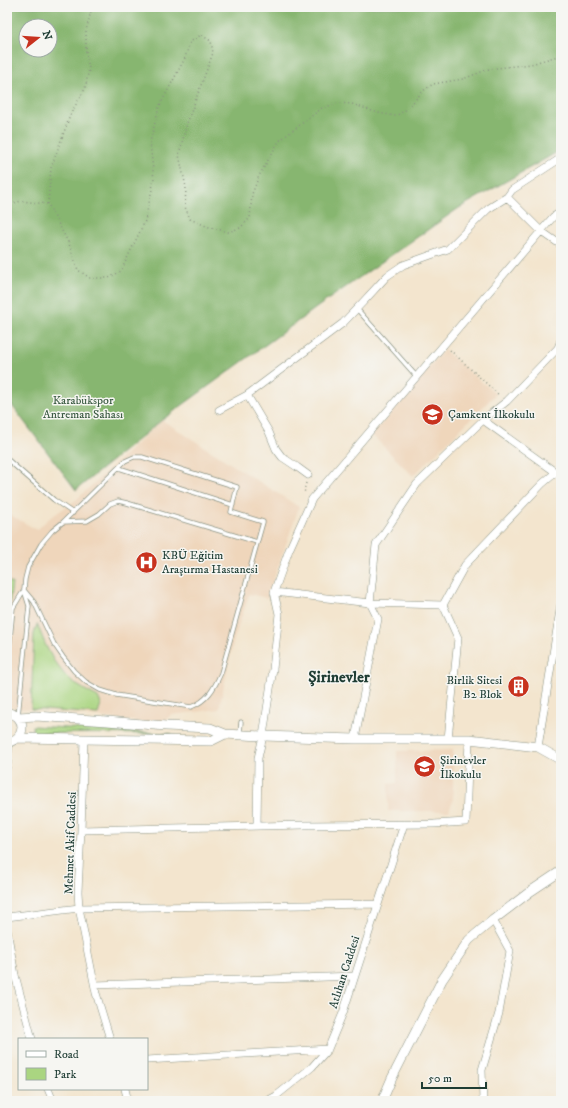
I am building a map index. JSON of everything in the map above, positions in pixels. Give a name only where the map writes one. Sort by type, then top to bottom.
[{"type":"street","points":[[219,410],[246,395],[343,323],[387,276],[403,265],[448,248],[488,209],[506,197],[512,190],[561,158]]},
{"type":"street","points":[[506,197],[541,231],[561,245]]},
{"type":"street","points":[[256,826],[258,758],[264,736],[279,614],[274,592],[289,550],[312,499],[553,217],[561,212]]},
{"type":"street","points":[[355,739],[378,619],[370,603],[376,545],[417,484],[483,420],[507,401],[558,348],[561,340]]},
{"type":"street","points":[[246,395],[269,432],[276,449],[282,457],[308,475]]},
{"type":"street","points":[[443,605],[465,565],[542,484],[559,472],[483,420]]},
{"type":"street","points":[[274,592],[370,603],[443,605]]},
{"type":"street","points":[[538,747],[561,604]]},
{"type":"street","points":[[443,605],[458,638],[448,739]]},
{"type":"street","points":[[7,713],[18,717],[36,716],[107,720],[166,726],[210,728],[225,734],[240,735],[355,739],[469,739],[538,747],[561,760]]},
{"type":"street","points":[[7,766],[11,740],[20,734],[22,730],[22,725],[18,717]]},
{"type":"street","points":[[11,740],[211,741],[225,734]]},
{"type":"street","points":[[82,830],[434,824],[466,822],[469,739]]},
{"type":"street","name":"Mehmet Akif Caddesi","points":[[84,740],[82,830],[78,892],[79,908],[95,985],[110,1038]]},
{"type":"street","name":"Atlıhan Caddesi","points":[[267,1101],[276,1096],[312,1067],[328,1049],[343,1013],[404,824]]},
{"type":"street","points":[[380,1100],[442,980],[469,940],[493,920],[561,871]]},
{"type":"street","points":[[7,917],[79,908],[378,904]]},
{"type":"street","points":[[483,1101],[482,1070],[499,1013],[510,951],[493,920]]},
{"type":"street","points":[[7,930],[15,976],[32,1038]]},
{"type":"street","points":[[95,985],[355,976]]},
{"type":"street","points":[[148,1060],[328,1049]]},
{"type":"street","points":[[48,1090],[53,1101]]},
{"type":"street","points":[[125,1090],[128,1101]]},
{"type":"lane","points":[[357,309],[417,377]]},
{"type":"lane","points":[[18,717],[29,606],[24,590],[28,567],[41,544],[52,531],[126,462],[134,457],[142,457],[237,487],[231,512],[263,522],[221,673],[209,696],[198,704],[191,706],[116,696],[100,690],[86,682],[63,658],[54,644],[34,602],[24,590]]},
{"type":"lane","points":[[7,459],[54,500],[73,513]]},
{"type":"lane","points":[[119,468],[233,505]]},
{"type":"lane","points":[[63,522],[87,521],[99,514],[110,504],[118,501],[257,542]]},
{"type":"lane","points":[[7,671],[13,608],[24,590]]},
{"type":"lane","points":[[240,735],[241,722]]},
{"type":"path","points":[[92,7],[86,31],[86,51],[89,69],[85,89],[71,112],[51,168],[48,204],[69,244],[78,270],[90,278],[109,278],[121,271],[145,221],[154,180],[150,142],[159,108],[185,58],[190,42],[201,35],[211,40],[213,53],[187,123],[180,155],[186,187],[185,207],[190,219],[206,226],[228,232],[240,228],[250,218],[252,194],[259,176],[279,141],[322,108],[338,103],[352,104],[378,113],[396,116],[407,109],[423,91],[434,84],[463,79],[489,69],[531,64],[561,55]]},
{"type":"path","points":[[7,205],[21,201],[48,204]]},
{"type":"path","points":[[444,345],[507,401]]},
{"type":"path","points":[[308,475],[304,490],[307,496],[312,499]]},
{"type":"shaded area","name":"Çamkent İlkokulu","points":[[444,350],[496,394],[413,476],[372,435]]},
{"type":"shaded area","name":"KBÜ Eğitim Araştırma Hastanesi","points":[[162,420],[299,507],[267,598],[249,594],[234,639],[219,709],[171,715],[161,724],[7,707],[7,513],[37,530],[47,520],[76,500]]},
{"type":"shaded area","name":"Şirinevler İlkokulu","points":[[453,750],[453,799],[449,811],[388,811],[388,784],[397,783],[397,751]]},
{"type":"green space","name":"Karabükspor Antreman Sahası","points":[[7,7],[561,7],[561,150],[459,208],[323,303],[162,420],[76,490],[7,399]]},
{"type":"green space","points":[[7,581],[12,583],[7,626]]},
{"type":"green space","points":[[37,624],[54,661],[64,674],[72,682],[98,697],[101,704],[98,714],[31,709],[34,634]]},
{"type":"green space","points":[[32,726],[172,734],[33,733]]},
{"type":"place","name":"Çamkent İlkokulu","points":[[432,414]]},
{"type":"place","name":"KBÜ Eğitim Araştırma Hastanesi","points":[[147,562]]},
{"type":"place","name":"Birlik Sitesi B2 Blok","points":[[518,687]]},
{"type":"place","name":"Şirinevler İlkokulu","points":[[425,767]]},
{"type":"district","name":"Şirinevler","points":[[339,676]]}]
